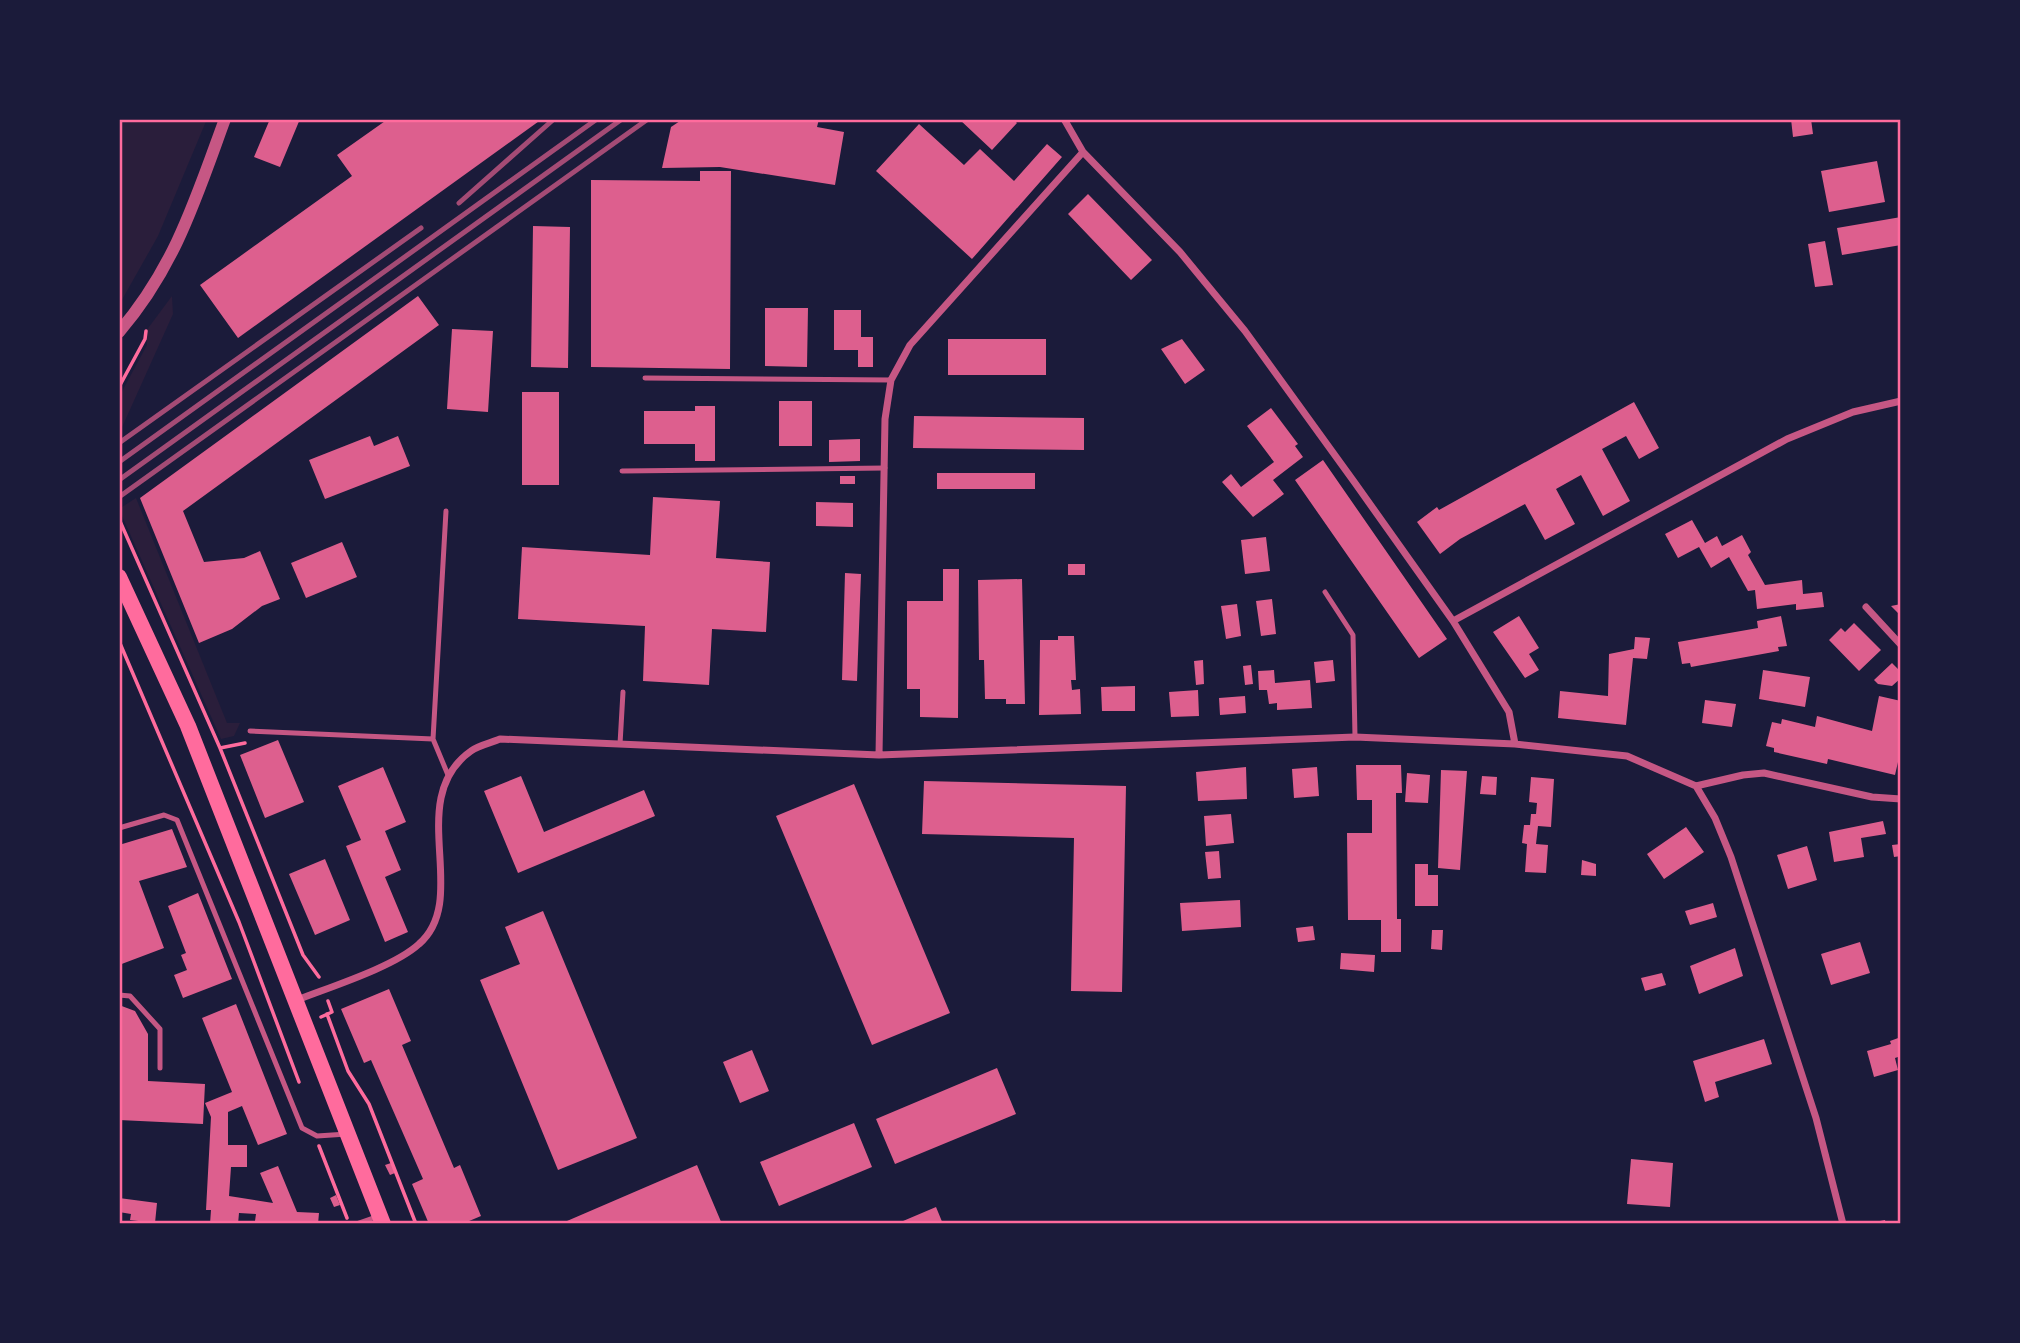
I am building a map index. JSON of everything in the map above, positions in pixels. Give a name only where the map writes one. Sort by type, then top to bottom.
[{"type":"main road","points":[[119,577],[188,726],[381,1220]]},
{"type":"street","points":[[119,332],[153,289],[180,241],[225,119]]},
{"type":"street","points":[[1064,119],[1083,152],[1180,252],[1245,331],[1453,621],[1508,712],[1516,744]]},
{"type":"street","points":[[879,754],[885,419],[891,380],[910,345],[1083,152]]},
{"type":"street","points":[[1453,621],[1787,439],[1853,412],[1901,401]]},
{"type":"street","points":[[1866,607],[1901,645]]},
{"type":"street","points":[[297,1000],[400,957],[420,944],[434,925],[441,895],[436,821],[448,775],[471,751],[500,739],[879,754],[1355,737],[1516,744],[1628,756],[1696,786],[1715,818],[1731,857],[1816,1118],[1843,1224]]},
{"type":"street","points":[[1696,786],[1763,773],[1871,797],[1901,799]]},
{"type":"lane","points":[[645,378],[891,380]]},
{"type":"lane","points":[[622,471],[885,468]]},
{"type":"lane","points":[[446,511],[433,739],[448,775]]},
{"type":"lane","points":[[1325,592],[1353,635],[1355,737]]},
{"type":"lane","points":[[620,744],[623,692]]},
{"type":"lane","points":[[250,731],[433,739]]},
{"type":"lane","points":[[119,828],[164,815],[177,820],[303,1128],[317,1136],[349,1134]]},
{"type":"lane","points":[[119,995],[130,996],[160,1029],[160,1068]]},
{"type":"lane","points":[[356,1224],[381,1220]]},
{"type":"path","points":[[119,387],[145,339],[146,331]]},
{"type":"path","points":[[119,519],[220,748],[303,954],[316,970]]},
{"type":"path","points":[[119,640],[234,909],[281,1034]]},
{"type":"path","points":[[220,748],[244,744],[250,731]]},
{"type":"path","points":[[332,1012],[327,1014],[348,1070],[369,1104],[416,1224]]},
{"type":"shaded area","points":[[119,119],[207,119],[158,236],[119,305]]},
{"type":"shaded area","points":[[172,296],[173,314],[119,434],[119,397],[147,345],[146,331]]},
{"type":"shaded area","points":[[136,498],[227,723],[240,723],[234,736],[221,739],[119,509]]},
{"type":"building","points":[[270,119],[300,119],[280,167],[254,157]]},
{"type":"building","points":[[388,119],[542,119],[238,338],[200,285],[352,176],[337,155]]},
{"type":"building","points":[[683,119],[819,119],[817,127],[844,132],[835,185],[720,167],[662,168],[671,127]]},
{"type":"building","points":[[959,119],[1013,119],[1017,123],[992,150]]},
{"type":"building","points":[[1791,119],[1811,119],[1813,134],[1793,137]]},
{"type":"building","points":[[919,124],[964,165],[980,149],[1014,181],[1047,144],[1062,157],[972,259],[876,171]]},
{"type":"building","points":[[1877,161],[1885,202],[1829,212],[1821,171]]},
{"type":"building","points":[[700,171],[731,171],[730,369],[591,367],[591,180],[700,181]]},
{"type":"building","points":[[1088,194],[1152,260],[1131,280],[1068,214]]},
{"type":"building","points":[[1901,217],[1901,245],[1842,255],[1837,228]]},
{"type":"building","points":[[533,226],[570,227],[568,368],[531,367]]},
{"type":"building","points":[[1825,241],[1833,285],[1815,287],[1808,244]]},
{"type":"building","points":[[418,296],[439,325],[183,511],[204,562],[244,558],[260,551],[280,599],[262,606],[232,629],[199,643],[140,498]]},
{"type":"building","points":[[765,308],[808,308],[807,367],[765,366]]},
{"type":"building","points":[[834,310],[861,310],[861,337],[873,337],[873,367],[858,367],[858,350],[834,350]]},
{"type":"building","points":[[452,329],[493,331],[488,412],[447,409]]},
{"type":"building","points":[[948,339],[1046,339],[1046,375],[948,375]]},
{"type":"building","points":[[1182,339],[1205,370],[1185,384],[1161,349]]},
{"type":"building","points":[[522,392],[559,392],[559,485],[522,485]]},
{"type":"building","points":[[779,401],[812,401],[812,446],[779,446]]},
{"type":"building","points":[[1634,402],[1659,448],[1639,459],[1626,436],[1602,449],[1630,501],[1603,516],[1581,475],[1556,489],[1575,524],[1545,540],[1525,504],[1460,539],[1440,554],[1417,522],[1437,507],[1439,510]]},
{"type":"building","points":[[695,406],[715,406],[715,461],[695,461],[695,444],[644,444],[644,411],[695,411]]},
{"type":"building","points":[[1271,408],[1298,444],[1295,446],[1303,457],[1273,480],[1284,494],[1253,517],[1222,482],[1231,474],[1241,487],[1274,462],[1247,426]]},
{"type":"building","points":[[914,416],[1084,418],[1084,450],[913,448]]},
{"type":"building","points":[[370,436],[374,446],[398,436],[410,466],[325,499],[309,460]]},
{"type":"building","points":[[860,439],[860,461],[829,462],[829,440]]},
{"type":"building","points":[[1323,460],[1447,639],[1419,658],[1295,480]]},
{"type":"building","points":[[937,473],[1035,473],[1035,489],[937,489]]},
{"type":"building","points":[[840,476],[855,476],[855,484],[840,484]]},
{"type":"building","points":[[653,497],[720,501],[716,558],[770,562],[766,632],[712,629],[709,685],[643,681],[645,626],[518,619],[522,547],[650,555]]},
{"type":"building","points":[[816,502],[853,503],[853,527],[816,526]]},
{"type":"building","points":[[1692,520],[1705,543],[1717,536],[1722,546],[1742,535],[1751,552],[1748,555],[1765,585],[1802,580],[1803,594],[1822,592],[1824,607],[1796,610],[1796,604],[1757,609],[1755,590],[1748,591],[1729,557],[1711,568],[1699,547],[1678,558],[1665,534]]},
{"type":"building","points":[[1266,537],[1270,571],[1245,574],[1241,540]]},
{"type":"building","points":[[342,542],[357,577],[306,598],[291,563]]},
{"type":"building","points":[[1068,564],[1085,564],[1085,575],[1068,575]]},
{"type":"building","points":[[943,569],[959,569],[958,718],[920,717],[920,689],[907,689],[907,601],[943,601]]},
{"type":"building","points":[[845,573],[861,574],[857,681],[842,680]]},
{"type":"building","points":[[1022,579],[1025,704],[1006,704],[1006,699],[985,699],[984,660],[979,660],[978,580]]},
{"type":"building","points":[[1272,599],[1276,634],[1261,636],[1256,601]]},
{"type":"building","points":[[1237,604],[1241,636],[1226,639],[1221,606]]},
{"type":"building","points":[[1901,604],[1901,616],[1891,606]]},
{"type":"building","points":[[1519,616],[1539,648],[1529,654],[1539,670],[1525,678],[1493,632]]},
{"type":"building","points":[[1781,616],[1787,646],[1778,647],[1779,651],[1691,667],[1690,663],[1682,664],[1678,642],[1758,628],[1757,621]]},
{"type":"building","points":[[1854,623],[1881,650],[1859,671],[1829,640],[1841,628],[1845,632]]},
{"type":"building","points":[[1058,636],[1074,636],[1076,680],[1071,680],[1072,690],[1080,689],[1081,714],[1039,715],[1040,640],[1058,640]]},
{"type":"building","points":[[1635,637],[1650,638],[1647,659],[1633,658],[1626,725],[1558,718],[1560,691],[1608,696],[1609,654],[1634,649]]},
{"type":"building","points":[[1203,660],[1204,684],[1196,685],[1194,661]]},
{"type":"building","points":[[1333,660],[1335,681],[1316,683],[1314,662]]},
{"type":"building","points":[[1892,663],[1901,672],[1901,678],[1892,686],[1878,684],[1874,680]]},
{"type":"building","points":[[1251,665],[1253,684],[1245,685],[1243,666]]},
{"type":"building","points":[[1274,670],[1275,683],[1310,680],[1312,708],[1277,710],[1277,703],[1269,704],[1267,690],[1259,690],[1258,671]]},
{"type":"building","points":[[1763,670],[1810,677],[1805,707],[1759,699]]},
{"type":"building","points":[[1135,686],[1135,711],[1102,711],[1101,687]]},
{"type":"building","points":[[1198,690],[1199,716],[1171,717],[1169,692]]},
{"type":"building","points":[[1245,696],[1246,713],[1220,715],[1219,698]]},
{"type":"building","points":[[1879,696],[1901,701],[1901,749],[1895,775],[1828,759],[1827,764],[1774,752],[1774,748],[1766,746],[1772,722],[1781,724],[1782,719],[1815,727],[1817,716],[1872,731]]},
{"type":"building","points":[[1705,700],[1736,704],[1732,727],[1702,723]]},
{"type":"building","points":[[278,740],[304,802],[265,818],[240,755]]},
{"type":"building","points":[[1356,765],[1401,765],[1402,793],[1396,793],[1397,919],[1401,919],[1401,952],[1381,952],[1381,920],[1348,920],[1347,833],[1372,833],[1372,800],[1357,800]]},
{"type":"building","points":[[383,767],[406,822],[385,831],[401,870],[385,877],[408,932],[385,942],[346,846],[361,840],[338,786]]},
{"type":"building","points":[[1246,767],[1247,799],[1198,801],[1196,772]]},
{"type":"building","points":[[1317,767],[1319,796],[1294,798],[1292,769]]},
{"type":"building","points":[[1441,770],[1467,771],[1460,870],[1438,868]]},
{"type":"building","points":[[1407,773],[1430,775],[1428,803],[1405,802]]},
{"type":"building","points":[[521,776],[544,832],[644,790],[655,816],[518,873],[484,791]]},
{"type":"building","points":[[1482,776],[1497,777],[1496,795],[1480,794]]},
{"type":"building","points":[[1531,777],[1554,779],[1551,827],[1538,826],[1536,844],[1548,845],[1546,873],[1525,872],[1527,844],[1522,843],[1524,825],[1530,825],[1531,814],[1536,814],[1537,803],[1529,802]]},
{"type":"building","points":[[924,781],[1126,786],[1122,992],[1071,991],[1074,838],[922,834]]},
{"type":"building","points":[[854,784],[950,1013],[872,1045],[776,816]]},
{"type":"building","points":[[1231,814],[1234,843],[1206,846],[1204,816]]},
{"type":"building","points":[[1883,821],[1886,834],[1861,838],[1864,857],[1834,862],[1829,832]]},
{"type":"building","points":[[1686,827],[1704,852],[1664,879],[1647,854]]},
{"type":"building","points":[[172,829],[187,867],[139,881],[164,948],[119,965],[119,845]]},
{"type":"building","points":[[1901,844],[1901,856],[1894,857],[1892,845]]},
{"type":"building","points":[[1807,846],[1817,880],[1788,889],[1777,855]]},
{"type":"building","points":[[1219,851],[1221,878],[1208,879],[1205,852]]},
{"type":"building","points":[[325,859],[350,920],[315,935],[289,874]]},
{"type":"building","points":[[1582,860],[1596,864],[1596,876],[1581,875]]},
{"type":"building","points":[[1415,864],[1428,864],[1428,875],[1438,875],[1438,906],[1415,906]]},
{"type":"building","points":[[198,893],[232,979],[183,998],[174,975],[187,970],[181,955],[186,953],[168,906]]},
{"type":"building","points":[[1240,900],[1241,927],[1182,931],[1180,903]]},
{"type":"building","points":[[1713,903],[1717,917],[1690,925],[1685,911]]},
{"type":"building","points":[[543,911],[637,1138],[558,1170],[480,980],[520,964],[505,927]]},
{"type":"building","points":[[1313,926],[1315,940],[1298,942],[1296,928]]},
{"type":"building","points":[[1432,930],[1443,930],[1442,950],[1431,949]]},
{"type":"building","points":[[1860,942],[1870,973],[1831,985],[1821,954]]},
{"type":"building","points":[[1735,948],[1743,976],[1699,994],[1690,966]]},
{"type":"building","points":[[1341,953],[1375,955],[1374,972],[1340,969]]},
{"type":"building","points":[[1662,973],[1666,985],[1645,991],[1641,978]]},
{"type":"building","points":[[389,989],[411,1041],[402,1045],[454,1168],[460,1165],[481,1216],[462,1224],[429,1224],[412,1184],[423,1179],[371,1060],[364,1063],[341,1009]]},
{"type":"building","points":[[236,1004],[287,1134],[258,1145],[242,1106],[228,1112],[228,1145],[247,1145],[247,1167],[231,1167],[229,1196],[273,1203],[260,1173],[278,1166],[297,1212],[319,1213],[318,1224],[255,1221],[256,1214],[239,1213],[238,1224],[210,1224],[211,1210],[206,1210],[211,1117],[205,1103],[232,1092],[202,1018]]},
{"type":"building","points":[[119,1005],[135,1011],[148,1034],[148,1081],[205,1084],[203,1124],[119,1120]]},
{"type":"building","points":[[1901,1037],[1901,1056],[1895,1058],[1898,1070],[1874,1077],[1867,1051],[1891,1044],[1890,1041]]},
{"type":"building","points":[[1764,1039],[1772,1064],[1715,1082],[1719,1097],[1705,1102],[1693,1061]]},
{"type":"building","points":[[752,1050],[769,1091],[740,1103],[723,1062]]},
{"type":"building","points":[[997,1068],[1016,1114],[895,1164],[876,1119]]},
{"type":"building","points":[[854,1123],[872,1167],[779,1206],[760,1162]]},
{"type":"building","points":[[1631,1159],[1673,1163],[1670,1207],[1627,1204]]},
{"type":"building","points":[[391,1163],[395,1173],[390,1175],[385,1165]]},
{"type":"building","points":[[697,1165],[722,1224],[560,1224]]},
{"type":"building","points":[[336,1195],[340,1205],[334,1207],[330,1198]]},
{"type":"building","points":[[119,1198],[157,1203],[155,1223],[130,1220],[131,1214],[119,1212]]},
{"type":"building","points":[[936,1207],[943,1224],[896,1224]]},
{"type":"building","points":[[1885,1220],[1886,1224],[1869,1224],[1869,1223]]},
{"type":"railway","points":[[459,203],[554,119]]},
{"type":"railway","points":[[119,462],[597,119]]},
{"type":"railway","points":[[119,480],[622,119]]},
{"type":"railway","points":[[119,497],[648,119]]},
{"type":"railway","points":[[119,443],[421,228]]}]
